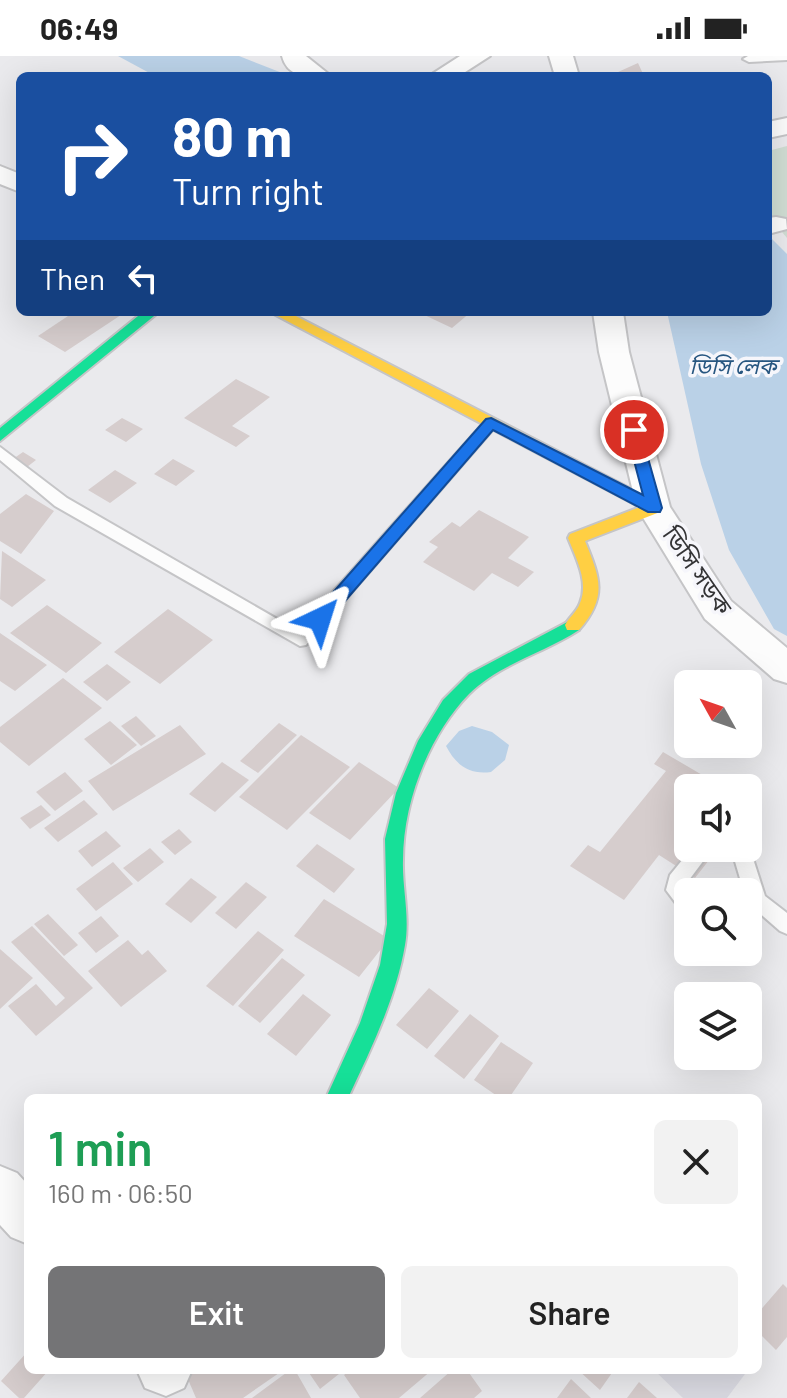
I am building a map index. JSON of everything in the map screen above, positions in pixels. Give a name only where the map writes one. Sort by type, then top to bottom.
[{"type":"street","points":[[294,56],[296,64],[311,72]]},
{"type":"street","points":[[448,72],[478,56]]},
{"type":"street","points":[[0,436],[147,316]]},
{"type":"street","points":[[285,316],[654,508]]},
{"type":"street","name":"ডিসি সড়ক","points":[[609,316],[614,352],[654,508],[718,610],[787,669]]},
{"type":"street","points":[[339,1094],[376,1012],[396,942],[393,856],[399,814],[411,775],[453,699],[475,679],[554,638],[582,618],[593,595],[590,570],[576,538],[654,508]]},
{"type":"street","points":[[0,1190],[24,1216]]},
{"type":"lane","points":[[749,59],[787,57]]},
{"type":"lane","points":[[0,452],[61,502],[300,640],[491,423]]},
{"type":"lane","points":[[679,878],[692,862]]},
{"type":"lane","points":[[762,908],[787,925]]},
{"type":"shaded area","points":[[787,146],[787,238],[772,220],[772,150]]},
{"type":"shaded area","points":[[658,1374],[745,1374],[727,1398],[683,1398]]},
{"type":"water","points":[[118,56],[239,56],[280,72],[148,72]]},
{"type":"water","name":"ডিসি লেক","points":[[772,239],[787,254],[787,636],[774,629],[729,550],[701,464],[668,316],[772,316]]},
{"type":"water","points":[[472,726],[492,732],[509,745],[505,760],[491,772],[476,772],[464,767],[446,746],[459,731]]},
{"type":"building","points":[[638,63],[642,72],[618,72]]},
{"type":"building","points":[[68,316],[119,316],[65,352],[38,336]]},
{"type":"building","points":[[426,316],[466,316],[452,328]]},
{"type":"building","points":[[236,379],[270,397],[232,426],[250,436],[236,447],[184,418]]},
{"type":"building","points":[[122,418],[143,429],[126,442],[105,430]]},
{"type":"building","points":[[23,452],[36,460],[27,467],[13,459]]},
{"type":"building","points":[[173,459],[195,471],[176,486],[154,474]]},
{"type":"building","points":[[115,470],[137,483],[110,503],[88,490]]},
{"type":"building","points":[[26,494],[54,511],[21,554],[0,541],[0,514]]},
{"type":"building","points":[[479,510],[529,537],[508,558],[534,572],[518,587],[492,573],[474,591],[423,562],[438,547],[429,542],[452,522],[460,527]]},
{"type":"building","points":[[2,551],[46,580],[12,607],[0,599]]},
{"type":"building","points":[[47,605],[102,643],[66,673],[10,633]]},
{"type":"building","points":[[168,609],[213,640],[160,684],[114,652]]},
{"type":"building","points":[[0,633],[47,665],[15,691],[0,681]]},
{"type":"building","points":[[107,664],[131,682],[107,701],[83,682]]},
{"type":"building","points":[[63,678],[102,708],[29,766],[0,742],[0,727]]},
{"type":"building","points":[[136,716],[156,736],[141,746],[121,726]]},
{"type":"building","points":[[110,721],[137,745],[111,765],[84,739]]},
{"type":"building","points":[[279,723],[297,735],[258,773],[240,761]]},
{"type":"building","points":[[180,725],[206,754],[113,811],[88,781]]},
{"type":"building","points":[[301,735],[350,767],[287,830],[239,797]]},
{"type":"building","points":[[663,752],[701,774],[674,774],[674,862],[708,862],[695,878],[659,855],[624,900],[570,866],[588,845],[600,852],[666,771],[654,764]]},
{"type":"building","points":[[222,762],[249,780],[215,812],[189,794]]},
{"type":"building","points":[[359,762],[399,788],[350,840],[309,813]]},
{"type":"building","points":[[65,772],[83,791],[55,811],[36,792]]},
{"type":"building","points":[[84,800],[98,814],[58,842],[44,828]]},
{"type":"building","points":[[41,805],[51,815],[30,829],[20,818]]},
{"type":"building","points":[[179,829],[192,842],[175,855],[161,842]]},
{"type":"building","points":[[106,831],[121,846],[92,867],[78,851]]},
{"type":"building","points":[[317,844],[355,869],[334,893],[296,866]]},
{"type":"building","points":[[150,848],[164,862],[138,882],[123,868]]},
{"type":"building","points":[[113,862],[133,884],[96,911],[76,889]]},
{"type":"building","points":[[191,878],[217,897],[191,923],[165,904]]},
{"type":"building","points":[[246,882],[267,897],[236,929],[215,913]]},
{"type":"building","points":[[324,899],[389,939],[359,977],[294,936]]},
{"type":"building","points":[[48,914],[78,945],[64,956],[34,924]]},
{"type":"building","points":[[101,916],[119,936],[96,953],[78,933]]},
{"type":"building","points":[[32,926],[93,988],[36,1036],[8,1006],[36,984],[56,1006],[65,998],[11,942]]},
{"type":"building","points":[[258,931],[284,950],[233,1006],[206,986]]},
{"type":"building","points":[[128,940],[142,955],[148,950],[167,971],[121,1007],[88,971]]},
{"type":"building","points":[[0,949],[33,978],[0,1009]]},
{"type":"building","points":[[282,958],[305,975],[260,1023],[238,1006]]},
{"type":"building","points":[[429,988],[459,1011],[427,1049],[396,1025]]},
{"type":"building","points":[[303,994],[331,1015],[296,1056],[267,1034]]},
{"type":"building","points":[[470,1014],[499,1036],[464,1079],[434,1056]]},
{"type":"building","points":[[501,1042],[533,1063],[512,1094],[494,1094],[474,1080]]},
{"type":"building","points":[[783,1284],[787,1288],[787,1337],[776,1350],[762,1336],[762,1308]]},
{"type":"building","points":[[24,1355],[24,1374],[45,1374],[24,1398],[19,1398],[1,1381]]},
{"type":"building","points":[[186,1374],[278,1374],[243,1398],[196,1398]]},
{"type":"building","points":[[285,1374],[297,1374],[311,1398],[252,1398]]},
{"type":"building","points":[[310,1374],[339,1374],[320,1389]]},
{"type":"building","points":[[427,1374],[399,1398],[360,1398],[344,1375]]},
{"type":"building","points":[[447,1374],[470,1374],[482,1391],[474,1398],[420,1398]]},
{"type":"building","points":[[582,1374],[611,1374],[600,1390]]},
{"type":"building","points":[[571,1379],[591,1398],[557,1398]]},
{"type":"building","points":[[639,1382],[657,1398],[627,1398]]},
{"type":"traffic: fast","points":[[0,436],[147,316]]},
{"type":"traffic: fast","points":[[339,1094],[371,1023],[391,965],[397,924],[394,839],[405,793],[424,746],[449,705],[475,679],[573,625]]},
{"type":"traffic: slow","points":[[285,316],[654,508]]},
{"type":"traffic: slow","points":[[573,625],[583,614],[591,594],[589,573],[576,538],[654,508]]},
{"type":"route","points":[[320,619],[491,423],[654,508],[634,430]]}]
